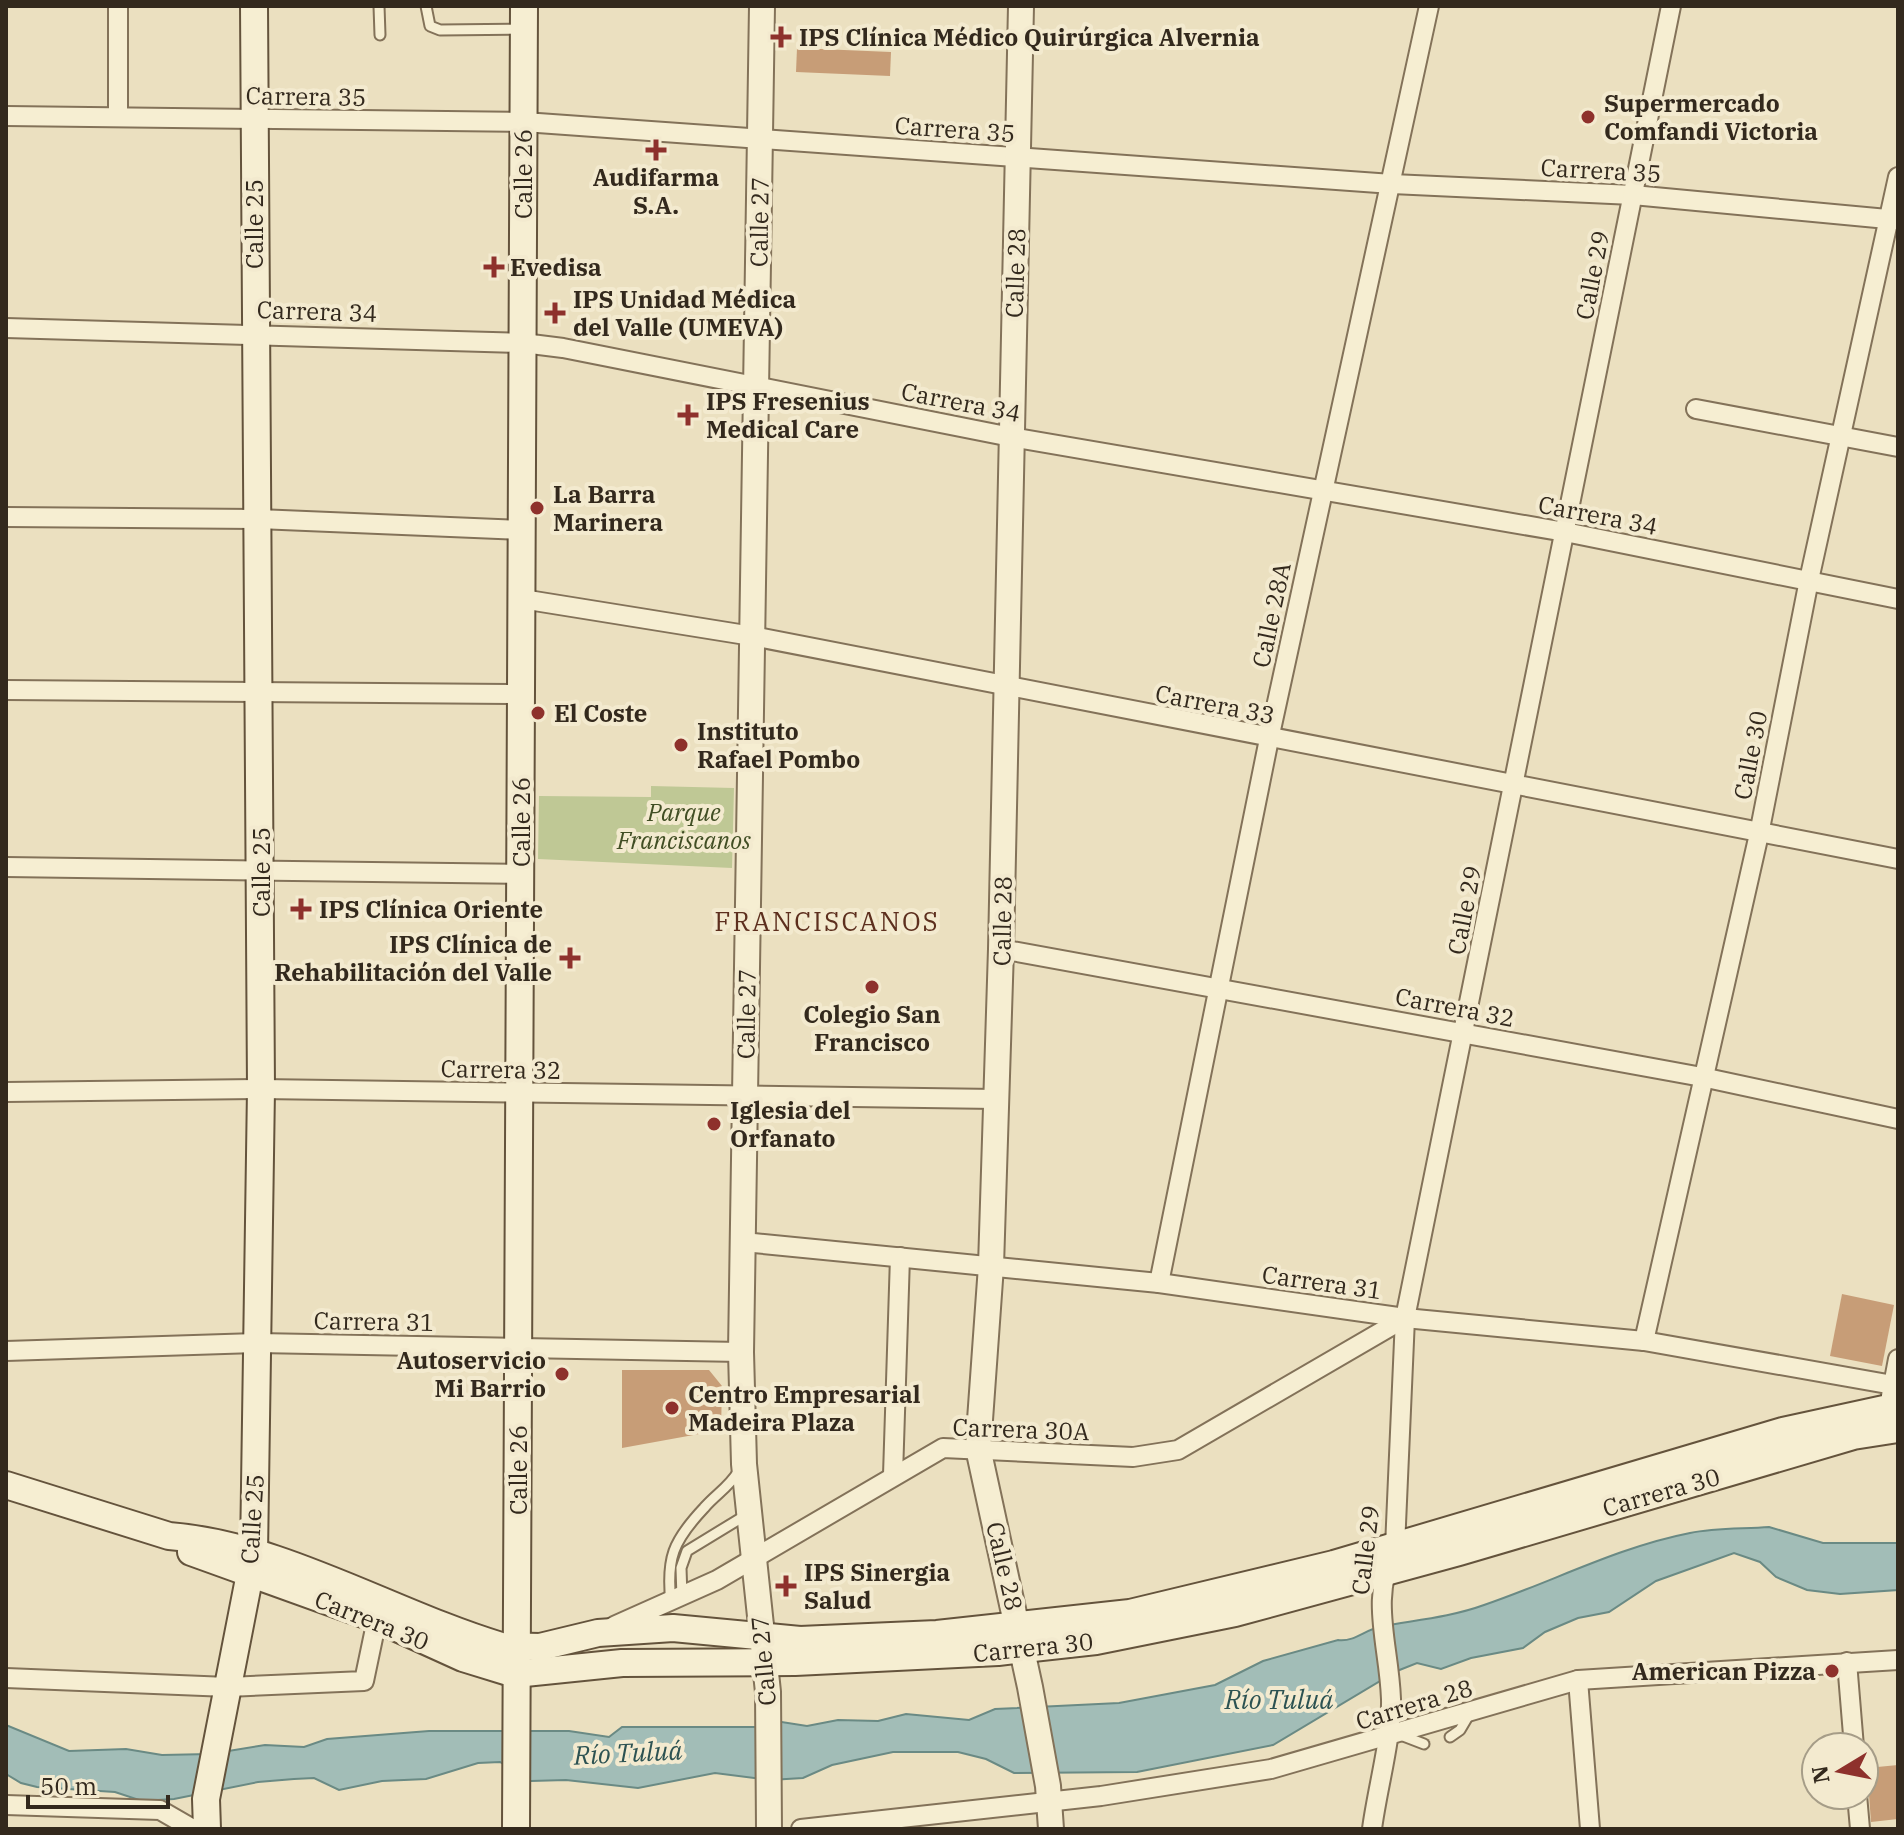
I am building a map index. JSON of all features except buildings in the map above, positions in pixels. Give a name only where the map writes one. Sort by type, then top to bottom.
[{"type":"main road","name":"Calle 25","points":[[207,1829],[206,1799],[252,1562],[258,1343],[261,692],[254,332],[254,6]]},
{"type":"main road","name":"Calle 26","points":[[516,1829],[524,17]]},
{"type":"main road","name":"Carrera 30","points":[[516,1661],[553,1645],[598,1633],[673,1628],[800,1640],[1021,1638],[1087,1620],[1175,1603],[1395,1547],[1783,1431],[1893,1411]]},
{"type":"main road","name":"Carrera 30","points":[[6,1485],[169,1536],[215,1542],[252,1562],[463,1658],[622,1663],[765,1662],[1192,1623],[1382,1573],[1814,1447],[1893,1411]]},
{"type":"main road","name":"Carrera 30","points":[[252,1562],[489,1642],[516,1661]]},
{"type":"street","points":[[118,6],[118,117]]},
{"type":"street","name":"Calle 27","points":[[762,6],[741,1352],[744,1464],[768,1692],[769,1829]]},
{"type":"street","name":"Calle 28","points":[[1021,6],[1001,949],[991,1266],[978,1448],[1021,1638],[1049,1794],[1051,1829]]},
{"type":"street","name":"Calle 28A","points":[[1159,1283],[1269,739],[1429,6]]},
{"type":"street","name":"Calle 29","points":[[1372,1829],[1392,1736],[1382,1616],[1382,1573],[1395,1547],[1405,1318],[1671,6]]},
{"type":"street","name":"Carrera 35","points":[[6,116],[524,122],[1392,184],[1633,195],[1893,220]]},
{"type":"street","name":"Calle 30","points":[[1644,1341],[1759,834],[1841,435],[1893,220],[1898,177]]},
{"type":"street","name":"Carrera 34","points":[[6,328],[254,332],[523,343],[1011,437],[1565,532],[1898,599]]},
{"type":"street","points":[[1696,409],[1898,447]]},
{"type":"street","points":[[6,517],[258,519],[522,530]]},
{"type":"street","name":"Carrera 33","points":[[522,599],[752,636],[1006,688],[1898,859]]},
{"type":"street","points":[[6,690],[521,694]]},
{"type":"street","points":[[6,867],[520,874]]},
{"type":"street","name":"Carrera 32","points":[[1001,949],[1702,1077],[1898,1119]]},
{"type":"street","name":"Carrera 32","points":[[6,1092],[261,1089],[996,1099]]},
{"type":"street","name":"Carrera 31","points":[[743,1242],[1159,1283],[1405,1318],[1644,1341],[1893,1411]]},
{"type":"street","points":[[893,1475],[900,1257]]},
{"type":"street","name":"Carrera 30A","points":[[598,1633],[676,1600],[943,1448],[1122,1457],[1178,1450],[1405,1318]]},
{"type":"street","name":"Carrera 31","points":[[6,1351],[258,1343],[741,1352]]},
{"type":"street","points":[[1893,1411],[1898,1359]]},
{"type":"street","points":[[6,1678],[226,1696],[364,1681],[377,1619]]},
{"type":"street","name":"Carrera 28","points":[[801,1829],[1049,1794],[1271,1769],[1578,1680],[1898,1660]]},
{"type":"street","points":[[1847,1662],[1853,1731]]},
{"type":"street","points":[[1578,1680],[1590,1829]]},
{"type":"street","points":[[6,1805],[160,1810],[193,1829]]},
{"type":"lane","points":[[379,6],[380,35]]},
{"type":"lane","points":[[426,6],[430,26],[440,30],[524,17]]},
{"type":"lane","points":[[676,1600],[667,1570],[670,1553],[703,1508],[730,1485],[744,1464]]},
{"type":"lane","points":[[676,1600],[687,1551],[748,1514]]},
{"type":"lane","points":[[1450,1737],[1460,1730],[1471,1712]]},
{"type":"lane","points":[[1392,1736],[1424,1744]]},
{"type":"green space","name":"Parque Franciscanos","points":[[651,786],[734,788],[732,868],[538,859],[539,796],[651,797]]},
{"type":"water","name":"Río Tuluá","points":[[1769,1527],[1823,1543],[1898,1543],[1898,1590],[1840,1594],[1807,1590],[1776,1577],[1760,1562],[1734,1553],[1656,1581],[1609,1612],[1578,1618],[1545,1632],[1523,1648],[1471,1658],[1441,1669],[1417,1663],[1397,1671],[1273,1745],[1137,1772],[1014,1773],[986,1759],[958,1752],[893,1752],[832,1765],[803,1778],[770,1780],[715,1773],[638,1788],[566,1780],[531,1781],[500,1762],[478,1763],[426,1779],[382,1781],[339,1790],[314,1778],[294,1779],[258,1782],[174,1799],[142,1801],[115,1792],[37,1787],[21,1783],[6,1774],[6,1725],[69,1751],[126,1749],[162,1755],[210,1754],[265,1745],[304,1747],[327,1739],[429,1731],[569,1731],[609,1737],[622,1727],[759,1727],[769,1720],[807,1726],[838,1720],[878,1721],[906,1714],[969,1720],[995,1709],[1119,1703],[1215,1685],[1263,1661],[1350,1639],[1377,1628],[1472,1609],[1663,1539],[1709,1530]]},
{"type":"place","name":"IPS Clínica Médico Quirúrgica Alvernia","points":[[781,37]]},
{"type":"place","name":"Supermercado Comfandi Victoria","points":[[1588,117]]},
{"type":"place","name":"Audifarma S.A.","points":[[656,150]]},
{"type":"place","name":"Evedisa","points":[[494,267]]},
{"type":"place","name":"IPS Unidad Médica del Valle (UMEVA)","points":[[555,313]]},
{"type":"place","name":"IPS Fresenius Medical Care","points":[[688,415]]},
{"type":"place","name":"La Barra Marinera","points":[[537,508]]},
{"type":"place","name":"El Coste","points":[[538,713]]},
{"type":"place","name":"Instituto Rafael Pombo","points":[[681,745]]},
{"type":"place","name":"IPS Clínica Oriente","points":[[301,909]]},
{"type":"place","name":"IPS Clínica de Rehabilitación del Valle","points":[[570,958]]},
{"type":"place","name":"Colegio San Francisco","points":[[872,987]]},
{"type":"place","name":"Iglesia del Orfanato","points":[[714,1124]]},
{"type":"place","name":"Autoservicio Mi Barrio","points":[[562,1374]]},
{"type":"place","name":"Centro Empresarial Madeira Plaza","points":[[672,1408]]},
{"type":"place","name":"IPS Sinergia Salud","points":[[786,1586]]},
{"type":"place","name":"American Pizza","points":[[1832,1671]]},
{"type":"district","name":"FRANCISCANOS","points":[[827,921]]}]
